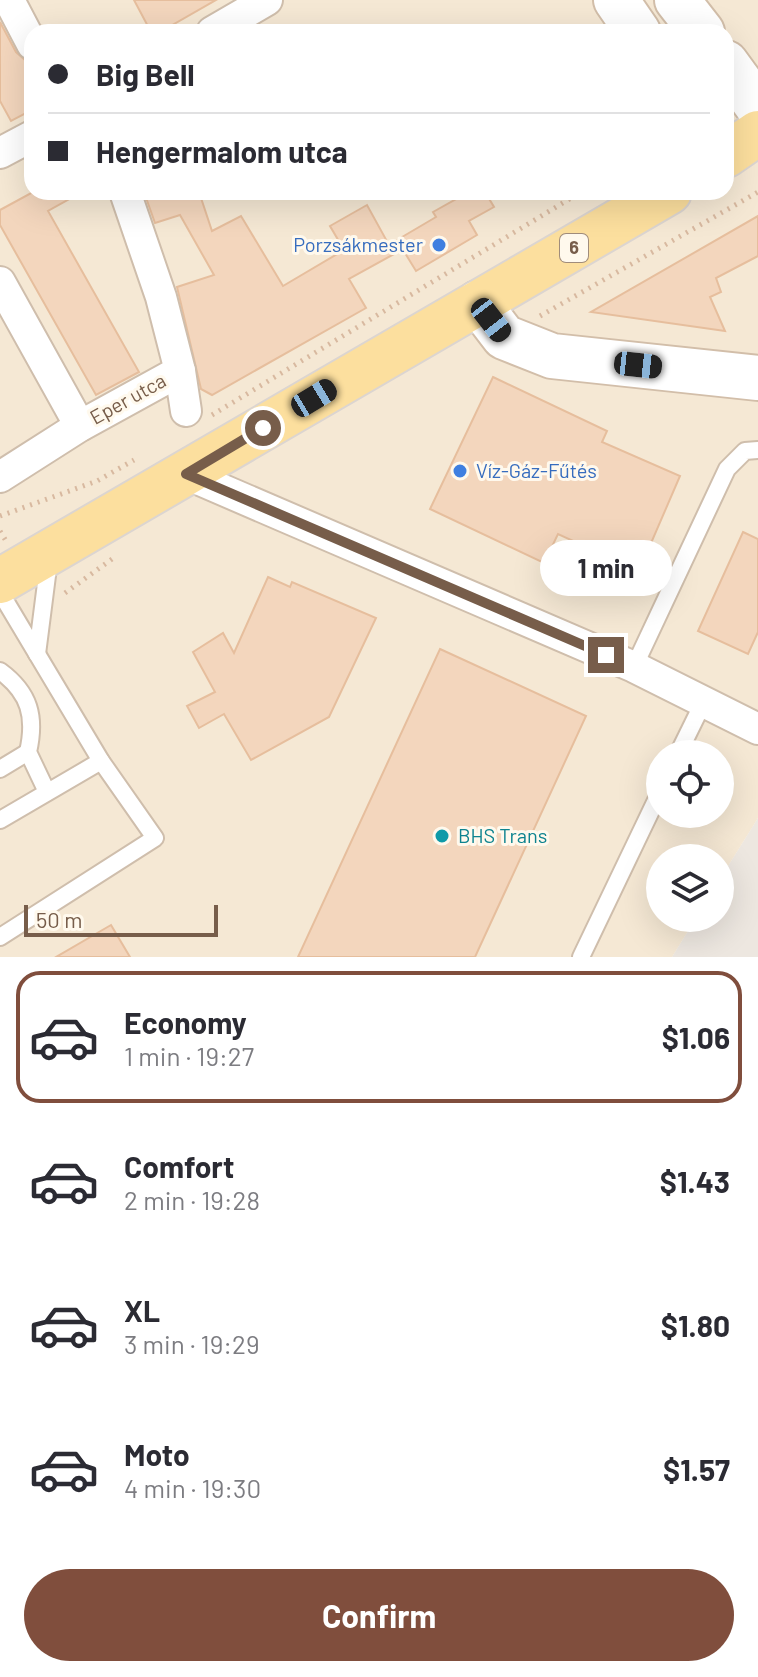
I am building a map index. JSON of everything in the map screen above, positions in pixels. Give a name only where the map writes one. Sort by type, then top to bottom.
[{"type":"main road","points":[[616,0],[632,24]]},
{"type":"main road","points":[[677,0],[696,24]]},
{"type":"main road","points":[[734,74],[758,107]]},
{"type":"main road","points":[[734,150],[758,133]]},
{"type":"main road","name":"6","points":[[0,581],[655,200]]},
{"type":"main road","points":[[478,303],[504,337],[552,356],[758,378]]},
{"type":"street","points":[[9,0],[24,29]]},
{"type":"street","points":[[226,24],[267,0]]},
{"type":"street","points":[[0,153],[24,140]]},
{"type":"street","name":"Eper utca","points":[[0,477],[80,426],[180,371],[161,297],[128,200]]},
{"type":"street","points":[[0,282],[80,426]]},
{"type":"street","points":[[180,371],[196,414]]},
{"type":"street","points":[[186,474],[634,667],[758,729]]},
{"type":"lane","points":[[634,667],[727,469],[745,451],[758,450]]},
{"type":"lane","points":[[37,654],[50,551]]},
{"type":"lane","points":[[0,592],[101,761],[155,838],[0,937]]},
{"type":"lane","points":[[0,671],[12,679],[32,710],[33,731],[28,752],[47,792]]},
{"type":"lane","points":[[685,740],[704,701]]},
{"type":"lane","points":[[0,769],[28,752]]},
{"type":"lane","points":[[0,820],[101,761]]},
{"type":"lane","points":[[581,957],[646,821]]},
{"type":"path","points":[[196,414],[567,200]]},
{"type":"path","points":[[0,516],[97,481],[144,454]]},
{"type":"shaded area","points":[[0,0],[758,0],[758,818],[734,857],[734,844],[646,844],[646,932],[687,932],[672,957],[0,957]]},
{"type":"shaded area","points":[[758,818],[758,957],[672,957],[687,932],[734,932],[734,857]]},
{"type":"building","points":[[134,0],[216,0],[174,24],[147,24]]},
{"type":"building","points":[[0,22],[16,52],[24,59],[24,114],[11,121],[0,101]]},
{"type":"building","points":[[24,197],[24,200],[68,200],[48,211],[139,372],[96,395],[0,225],[0,210]]},
{"type":"building","points":[[147,200],[202,200],[212,231],[241,216],[283,286],[344,250],[330,226],[367,205],[394,254],[349,279],[366,308],[212,395],[201,389],[177,287],[214,275],[180,215],[155,223]]},
{"type":"building","points":[[454,200],[490,200],[494,207],[469,221],[477,235],[416,271],[397,240],[436,217],[433,212]]},
{"type":"building","points":[[758,216],[758,256],[716,278],[721,292],[710,297],[725,331],[591,312]]},
{"type":"building","points":[[493,377],[607,431],[602,442],[680,476],[639,571],[558,534],[544,563],[430,509]]},
{"type":"building","points":[[743,532],[758,539],[758,632],[748,654],[698,631]]},
{"type":"building","points":[[268,577],[290,587],[292,582],[376,618],[329,717],[251,760],[224,714],[199,728],[187,706],[215,692],[193,652],[223,633],[234,653]]},
{"type":"building","name":"BHS Trans","points":[[440,649],[586,716],[475,957],[298,957]]},
{"type":"building","points":[[111,925],[130,957],[56,957]]},
{"type":"place","name":"Porzsákmester","points":[[439,245]]},
{"type":"place","name":"Víz-Gáz-Fűtés","points":[[460,471]]},
{"type":"place","name":"BHS Trans","points":[[442,836]]},
{"type":"route","points":[[263,428],[186,474],[606,655]]}]
